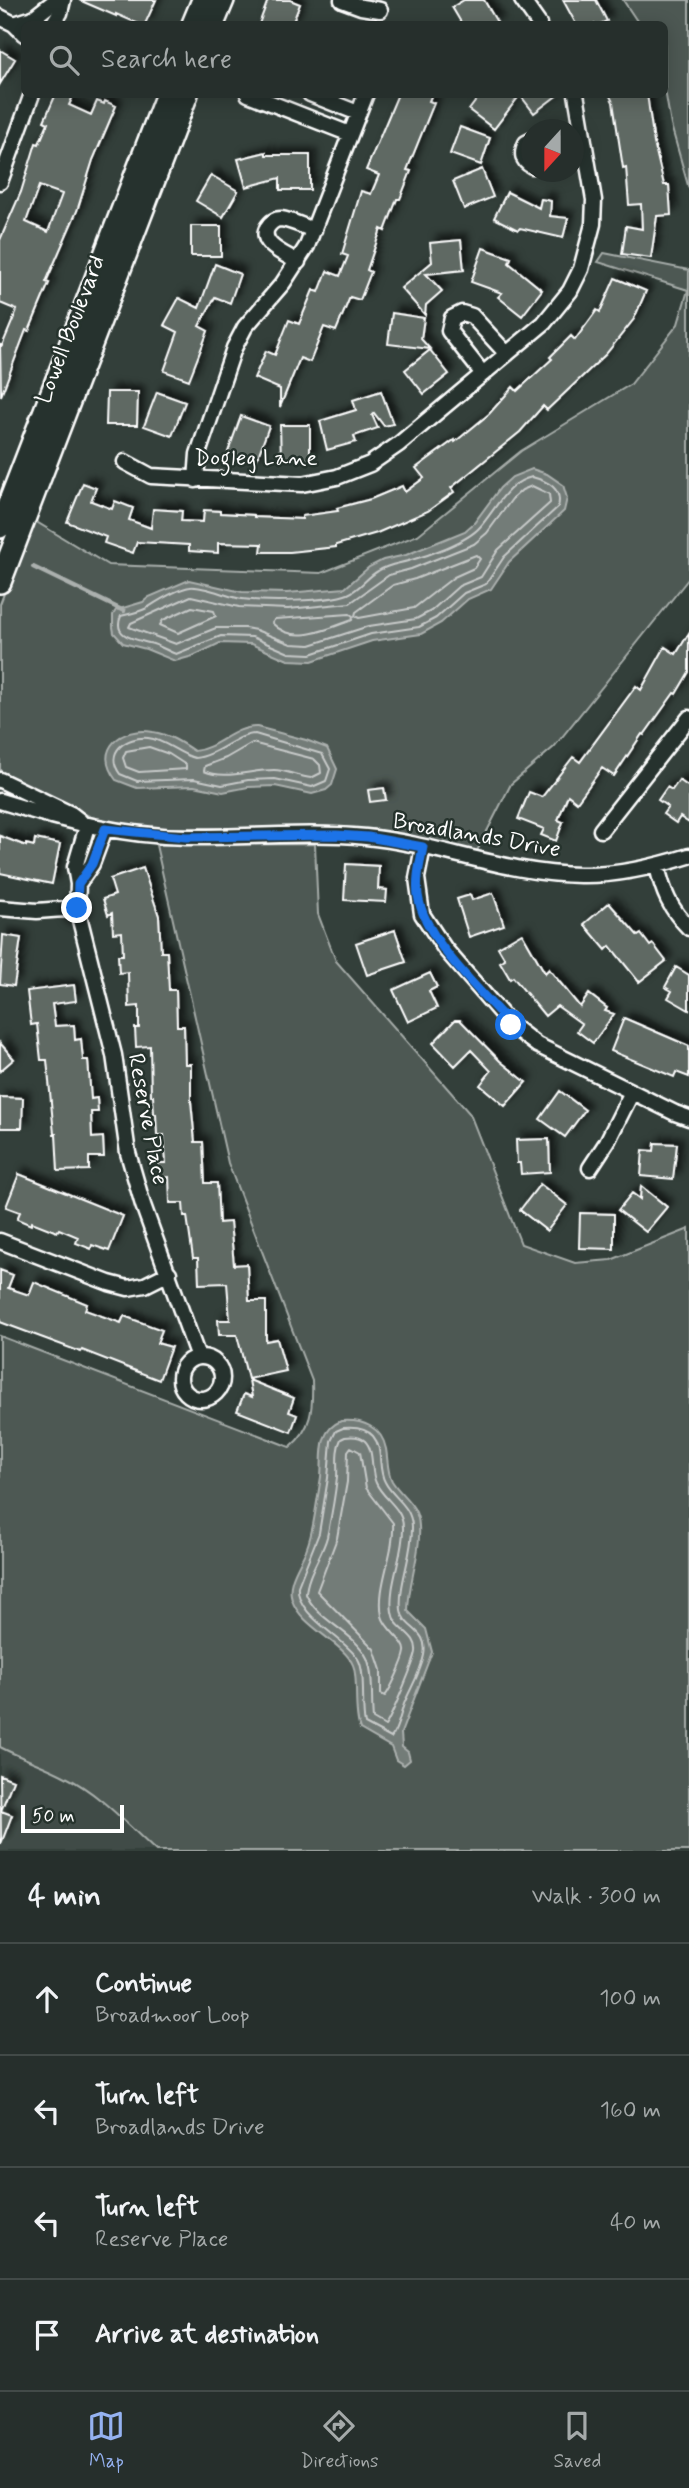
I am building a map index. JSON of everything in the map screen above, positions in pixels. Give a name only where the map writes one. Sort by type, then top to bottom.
[{"type":"main road","points":[[194,21],[202,0]]},
{"type":"main road","points":[[214,21],[223,0]]},
{"type":"main road","name":"Lowell Boulevard","points":[[0,527],[165,98]]},
{"type":"main road","name":"Lowell Boulevard","points":[[0,582],[185,98]]},
{"type":"street","points":[[29,21],[56,0]]},
{"type":"street","points":[[55,21],[63,0]]},
{"type":"street","points":[[342,0],[379,11]]},
{"type":"street","points":[[522,0],[536,21]]},
{"type":"street","points":[[0,17],[19,29]]},
{"type":"street","points":[[0,182],[31,98]]},
{"type":"street","points":[[258,98],[350,134]]},
{"type":"street","points":[[320,98],[358,113]]},
{"type":"street","points":[[196,480],[198,454],[234,348],[245,327],[298,262],[314,230],[364,98]]},
{"type":"street","name":"Dogleg Lane","points":[[576,98],[577,119]]},
{"type":"street","name":"Dogleg Lane","points":[[125,462],[151,476],[302,484],[337,477],[381,457],[507,354],[556,310],[570,291],[581,268],[593,224],[594,200],[584,171]]},
{"type":"street","points":[[298,262],[271,245],[267,239],[270,223],[281,219],[314,230]]},
{"type":"street","points":[[483,374],[449,331],[452,318],[462,313],[472,316],[507,354]]},
{"type":"street","points":[[601,830],[689,718]]},
{"type":"street","name":"Broadlands Drive","points":[[0,780],[71,814],[87,826]]},
{"type":"street","name":"Broadlands Drive","points":[[0,801],[67,822],[105,829],[186,837],[368,837],[535,870],[580,875],[637,870],[689,856]]},
{"type":"street","name":"Reserve Place","points":[[87,826],[75,867],[78,884],[77,908],[114,1055],[128,1153],[143,1205],[198,1357]]},
{"type":"street","name":"Reserve Place","points":[[78,884],[92,864],[105,829]]},
{"type":"street","points":[[423,847],[417,878],[422,914],[445,949],[524,1037],[689,1118]]},
{"type":"street","points":[[657,866],[665,897],[677,916],[689,928]]},
{"type":"street","points":[[0,908],[37,911],[77,908]]},
{"type":"street","points":[[590,1168],[632,1092]]},
{"type":"street","points":[[0,1241],[128,1288],[145,1285],[169,1273]]},
{"type":"shaded area","points":[[623,0],[689,0],[689,189],[666,98],[668,21],[637,21]]},
{"type":"shaded area","points":[[604,253],[689,270],[689,578],[554,747],[511,784],[477,851],[352,828],[142,828],[110,824],[0,771],[0,604],[33,520],[108,565],[321,573],[418,535],[521,451],[631,384],[678,324],[688,290],[598,262]]},
{"type":"shaded area","points":[[315,844],[318,914],[336,961],[470,1114],[521,1244],[575,1263],[611,1260],[689,1229],[689,1851],[156,1851],[113,1810],[77,1783],[0,1747],[0,1336],[290,1447],[303,1433],[310,1417],[312,1381],[228,1163],[156,845]]},
{"type":"shaded area","points":[[0,1747],[65,1776],[97,1797],[156,1851],[0,1851]]},
{"type":"water","points":[[532,469],[547,474],[563,485],[567,498],[564,511],[509,562],[491,589],[468,599],[441,623],[421,634],[372,641],[312,661],[288,660],[251,644],[220,643],[175,661],[123,643],[114,633],[113,615],[116,610],[143,602],[189,580],[242,592],[287,593],[345,588],[369,567],[383,560],[406,555],[465,531],[500,488],[512,477]]},
{"type":"water","points":[[257,727],[327,748],[337,769],[332,785],[312,794],[275,786],[248,787],[223,792],[194,786],[137,788],[116,780],[109,769],[109,750],[121,736],[131,733],[159,733],[194,751],[241,730]]},
{"type":"water","points":[[341,1421],[363,1423],[380,1435],[384,1441],[392,1481],[413,1506],[418,1518],[418,1547],[408,1611],[426,1629],[432,1652],[401,1733],[402,1747],[408,1752],[410,1760],[404,1765],[396,1760],[391,1747],[360,1729],[353,1665],[341,1649],[304,1618],[292,1600],[292,1580],[312,1532],[323,1445],[328,1431]]},
{"type":"building","points":[[79,0],[156,0],[146,21],[132,21]]},
{"type":"building","points":[[268,0],[290,0],[300,4],[293,21],[260,21]]},
{"type":"building","points":[[464,0],[484,0],[496,21],[460,21],[452,7]]},
{"type":"building","points":[[563,0],[596,0],[607,21],[574,21]]},
{"type":"building","points":[[0,50],[15,59],[0,84]]},
{"type":"building","points":[[54,98],[72,98],[69,105],[91,115],[97,101],[116,106],[93,160],[77,211],[46,282],[49,283],[29,331],[26,330],[1,396],[0,345],[2,346],[17,310],[0,303],[0,240],[21,192],[36,143],[39,144],[48,123],[44,121]],"holes":[[[39,186],[62,194],[48,232],[26,222]]]},
{"type":"building","points":[[396,98],[430,98],[429,101],[434,103],[407,170],[411,171],[385,231],[381,229],[367,270],[371,272],[360,300],[350,297],[336,331],[324,327],[310,362],[300,358],[280,407],[280,389],[254,378],[266,351],[275,355],[289,320],[299,324],[313,290],[319,292],[327,271],[340,276],[348,256],[342,254],[361,191],[371,194],[379,175],[366,170]]},
{"type":"building","points":[[478,98],[518,98],[494,129],[469,110]]},
{"type":"building","points":[[522,98],[554,98],[534,113]]},
{"type":"building","points":[[611,98],[648,98],[664,185],[669,185],[671,215],[657,216],[651,258],[622,254],[626,226],[642,229],[641,204],[629,205],[626,167],[623,168]]},
{"type":"building","points":[[460,127],[490,138],[481,165],[450,154]]},
{"type":"building","points":[[266,152],[266,155],[310,155],[310,190],[280,190],[280,178],[246,187],[238,159]]},
{"type":"building","points":[[482,169],[493,197],[464,209],[453,181]]},
{"type":"building","points":[[211,175],[238,191],[223,217],[196,201]]},
{"type":"building","points":[[507,192],[539,208],[541,199],[551,201],[550,216],[568,218],[563,238],[520,228],[518,230],[494,218]]},
{"type":"building","points":[[191,226],[221,226],[221,256],[191,256]]},
{"type":"building","points":[[461,240],[464,270],[426,274],[442,291],[426,305],[425,315],[401,288],[432,262],[430,243]]},
{"type":"building","points":[[483,248],[511,258],[509,263],[542,290],[522,316],[498,297],[502,293],[471,282]]},
{"type":"building","points":[[215,264],[240,274],[230,303],[215,297],[199,326],[208,331],[189,380],[164,371],[178,332],[164,325],[179,298],[199,308]]},
{"type":"building","points":[[615,278],[646,291],[634,319],[606,354],[547,410],[543,406],[520,432],[451,488],[454,492],[428,511],[336,547],[290,552],[261,552],[262,544],[218,543],[218,553],[189,551],[189,545],[137,542],[133,553],[104,543],[106,537],[67,522],[83,483],[96,488],[91,501],[112,509],[115,501],[133,508],[129,520],[151,528],[153,509],[182,511],[181,521],[203,522],[204,510],[254,517],[302,519],[302,516],[338,511],[337,508],[371,499],[402,486],[405,492],[424,478],[416,468],[454,440],[455,442],[489,414],[513,387],[517,391],[552,359],[550,357],[571,336],[575,340],[597,310],[600,312]]},
{"type":"building","points":[[392,313],[424,318],[421,339],[430,349],[388,344]]},
{"type":"building","points":[[430,350],[449,374],[424,394],[405,370]]},
{"type":"building","points":[[381,391],[393,424],[384,426],[374,413],[372,415],[378,428],[354,436],[356,442],[327,450],[320,421],[356,410],[353,400]]},
{"type":"building","points":[[107,392],[138,392],[137,425],[106,425]]},
{"type":"building","points":[[157,392],[185,402],[172,436],[144,426]]},
{"type":"building","points":[[241,416],[269,426],[256,462],[228,452]]},
{"type":"building","points":[[280,425],[310,425],[310,459],[281,460]]},
{"type":"building","points":[[689,633],[689,672],[676,694],[674,693],[644,735],[642,734],[614,776],[602,768],[577,802],[568,795],[558,820],[563,822],[556,841],[541,835],[544,829],[518,819],[529,792],[542,797],[573,757],[580,762],[636,686],[641,690],[665,647],[676,654]]},
{"type":"building","points":[[679,780],[689,787],[689,823],[680,817],[676,823],[663,814],[668,807],[658,800],[667,787],[672,790]]},
{"type":"building","points":[[384,788],[386,800],[370,802],[368,790]]},
{"type":"building","points":[[0,836],[26,846],[34,846],[35,839],[60,844],[52,884],[0,873]]},
{"type":"building","points":[[346,864],[379,866],[378,889],[387,890],[386,902],[344,900]]},
{"type":"building","points":[[143,868],[159,916],[161,952],[167,952],[169,990],[176,990],[177,1026],[184,1026],[185,1064],[191,1064],[195,1142],[203,1142],[205,1183],[217,1183],[219,1223],[230,1222],[234,1265],[247,1264],[249,1301],[266,1301],[266,1341],[277,1339],[286,1371],[248,1379],[237,1335],[219,1335],[218,1320],[230,1320],[227,1283],[199,1284],[198,1258],[193,1258],[183,1203],[170,1203],[169,1177],[159,1178],[158,1163],[166,1163],[164,1135],[157,1135],[156,1114],[151,1096],[150,1046],[136,1047],[135,1028],[139,1028],[139,1006],[129,1007],[128,972],[119,973],[118,955],[123,955],[122,932],[113,933],[112,913],[108,915],[103,899],[115,895],[110,879]]},
{"type":"building","points":[[493,893],[504,925],[469,937],[457,899],[470,895],[472,900]]},
{"type":"building","points":[[609,903],[638,936],[641,934],[650,946],[653,944],[666,961],[639,982],[610,946],[606,950],[584,924]]},
{"type":"building","points":[[395,930],[406,962],[367,975],[356,943]]},
{"type":"building","points":[[522,933],[545,973],[549,969],[580,1007],[589,994],[607,1008],[605,1011],[614,1014],[593,1043],[577,1031],[582,1024],[557,1006],[545,1016],[513,977],[510,979],[500,962],[505,959],[498,947]]},
{"type":"building","points":[[3,935],[21,938],[14,986],[0,984]]},
{"type":"building","points":[[676,967],[689,975],[689,1010],[668,998],[672,991],[665,987]]},
{"type":"building","points":[[430,973],[437,987],[429,991],[437,1008],[408,1022],[393,990]]},
{"type":"building","points":[[74,985],[76,1001],[52,1004],[55,1026],[74,1025],[75,1040],[81,1039],[83,1060],[88,1060],[91,1099],[97,1098],[98,1112],[91,1112],[92,1138],[103,1137],[104,1157],[89,1157],[89,1170],[58,1171],[47,1060],[41,1060],[37,1024],[31,1025],[27,991]]},
{"type":"building","points":[[624,1018],[689,1046],[689,1077],[676,1072],[674,1077],[611,1051]]},
{"type":"building","points":[[455,1020],[460,1020],[500,1061],[526,1082],[505,1106],[480,1085],[491,1071],[471,1050],[455,1066],[433,1043]]},
{"type":"building","points":[[0,1043],[14,1059],[0,1071]]},
{"type":"building","points":[[560,1091],[585,1110],[565,1137],[540,1119]]},
{"type":"building","points":[[0,1097],[23,1098],[22,1128],[0,1128]]},
{"type":"building","points":[[549,1139],[550,1172],[521,1174],[520,1163],[517,1163],[516,1140]]},
{"type":"building","points":[[655,1143],[677,1144],[673,1179],[641,1176],[643,1150],[654,1151]]},
{"type":"building","points":[[19,1174],[123,1216],[109,1251],[92,1245],[91,1249],[76,1243],[78,1237],[59,1229],[57,1232],[17,1219],[20,1212],[6,1207]]},
{"type":"building","points":[[540,1184],[567,1205],[547,1231],[520,1210]]},
{"type":"building","points":[[641,1186],[667,1207],[646,1232],[618,1210],[632,1193],[640,1199]]},
{"type":"building","points":[[580,1213],[614,1214],[614,1249],[579,1248]]},
{"type":"building","points":[[0,1270],[13,1275],[8,1288],[29,1295],[34,1282],[87,1304],[85,1310],[121,1323],[124,1316],[162,1330],[157,1343],[171,1347],[159,1380],[0,1322]]},
{"type":"building","points":[[249,1380],[294,1398],[289,1412],[297,1415],[291,1432],[237,1411],[244,1394],[252,1397]]},
{"type":"building","points":[[0,1775],[13,1780],[1,1811],[12,1815],[1,1844]]},
{"type":"waterway","points":[[33,567],[124,611]]},
{"type":"route","points":[[77,908],[78,884],[92,864],[105,829],[186,837],[336,835],[368,837],[423,847],[417,878],[422,914],[445,949],[511,1025]]}]
